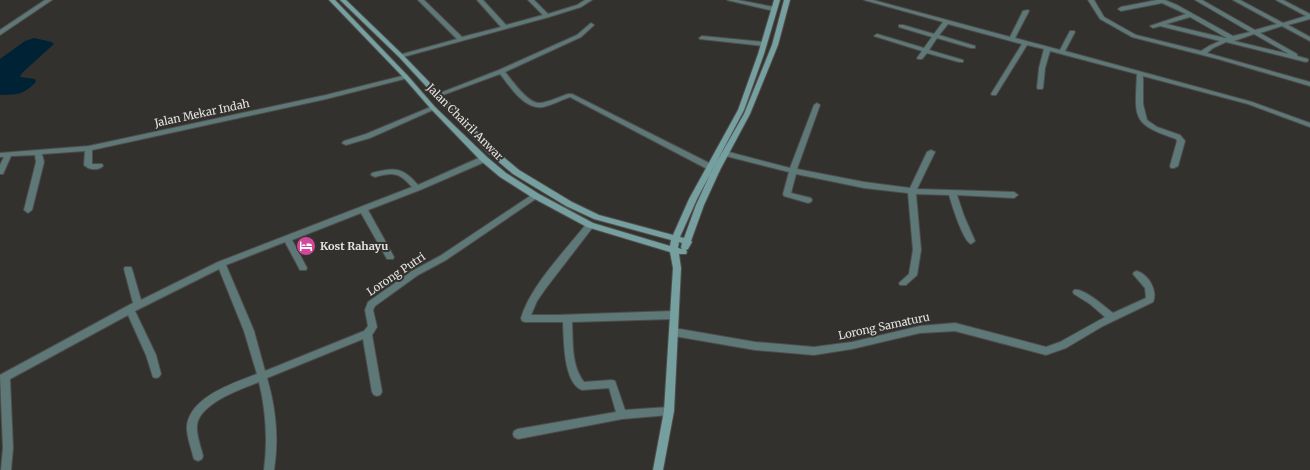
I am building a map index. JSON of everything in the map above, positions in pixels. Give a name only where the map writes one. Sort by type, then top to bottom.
[{"type":"main road","name":"Jalan Chairil Anwar","points":[[332,0],[406,77],[433,108],[484,159],[503,174],[536,196],[590,225],[683,252]]},
{"type":"main road","name":"Jalan Chairil Anwar","points":[[343,0],[401,56],[491,151],[516,172],[552,194],[597,217],[688,242]]},
{"type":"main road","points":[[677,262],[688,242],[713,169],[740,110],[764,44],[777,0]]},
{"type":"main road","points":[[658,470],[669,411],[677,262],[674,250],[676,239],[694,199],[725,153],[747,114],[775,45],[787,0]]},
{"type":"main road","points":[[372,41],[382,37]]},
{"type":"street","points":[[0,33],[49,0]]},
{"type":"street","points":[[422,0],[460,39]]},
{"type":"street","points":[[480,0],[505,28]]},
{"type":"street","points":[[531,0],[547,16]]},
{"type":"street","points":[[401,56],[547,16],[579,6],[589,0]]},
{"type":"street","points":[[730,0],[774,8]]},
{"type":"street","points":[[868,0],[1262,106],[1310,125]]},
{"type":"street","points":[[1091,0],[1102,18],[1130,34],[1203,53],[1310,84]]},
{"type":"street","points":[[1137,0],[1121,9],[1161,0],[1234,39]]},
{"type":"street","points":[[1198,0],[1308,61]]},
{"type":"street","points":[[1236,0],[1310,39]]},
{"type":"street","points":[[1279,0],[1310,17]]},
{"type":"street","points":[[1012,39],[1026,11]]},
{"type":"street","points":[[1190,15],[1156,25],[1226,40],[1308,61]]},
{"type":"street","points":[[1203,53],[1211,47],[1226,40],[1310,17]]},
{"type":"street","points":[[920,58],[946,22]]},
{"type":"street","points":[[438,95],[501,71],[579,36],[588,30],[591,25]]},
{"type":"street","points":[[901,26],[973,47]]},
{"type":"street","points":[[1061,53],[1072,32]]},
{"type":"street","points":[[876,36],[961,61]]},
{"type":"street","points":[[702,38],[764,44]]},
{"type":"street","points":[[994,94],[1026,42]]},
{"type":"street","points":[[1040,88],[1042,68],[1047,49]]},
{"type":"street","points":[[501,71],[526,100],[532,104],[541,105],[570,95],[713,169]]},
{"type":"street","points":[[1140,73],[1139,106],[1143,120],[1149,125],[1178,137],[1181,141],[1174,166]]},
{"type":"street","name":"Jalan Mekar Indah","points":[[0,154],[89,148],[318,99],[406,77]]},
{"type":"street","points":[[808,200],[787,194],[793,171],[817,105]]},
{"type":"street","points":[[346,143],[368,136],[433,108]]},
{"type":"street","points":[[89,148],[88,165],[92,167],[100,166]]},
{"type":"street","points":[[28,210],[40,162],[38,152]]},
{"type":"street","points":[[903,283],[913,275],[917,250],[912,191],[931,152]]},
{"type":"street","points":[[725,153],[793,171],[845,182],[912,191],[1014,195]]},
{"type":"street","points":[[0,172],[9,154]]},
{"type":"street","points":[[6,470],[8,448],[3,379],[138,305],[221,264],[417,188],[484,159]]},
{"type":"street","points":[[375,175],[395,170],[400,171],[417,188]]},
{"type":"street","points":[[952,192],[960,216],[971,241]]},
{"type":"street","name":"Lorong Putri","points":[[366,334],[373,327],[369,310],[371,304],[415,273],[443,258],[536,196]]},
{"type":"street","points":[[363,208],[390,257]]},
{"type":"street","points":[[590,225],[540,291],[525,316],[527,318],[567,318],[674,315]]},
{"type":"street","points":[[287,238],[303,268]]},
{"type":"street","points":[[221,264],[249,331],[269,401],[273,449],[269,470]]},
{"type":"street","points":[[128,269],[138,305]]},
{"type":"street","name":"Lorong Samaturu","points":[[674,332],[736,343],[806,352],[828,350],[926,328],[945,327],[966,330],[1046,351],[1063,345],[1100,323],[1150,300],[1151,293],[1149,286],[1137,274]]},
{"type":"street","points":[[1077,292],[1093,302],[1112,318]]},
{"type":"street","points":[[130,310],[151,355],[156,374]]},
{"type":"street","points":[[567,318],[570,356],[574,372],[579,383],[584,387],[612,384],[622,415]]},
{"type":"street","points":[[198,456],[192,427],[195,416],[200,409],[228,390],[366,334],[377,392]]},
{"type":"street","points":[[518,434],[622,415],[669,411]]},
{"type":"water","points":[[34,38],[52,42],[54,44],[22,73],[20,77],[35,79],[36,82],[23,92],[11,95],[0,95],[0,59],[25,41]]},
{"type":"place","name":"Kost Rahayu","points":[[306,246]]}]
